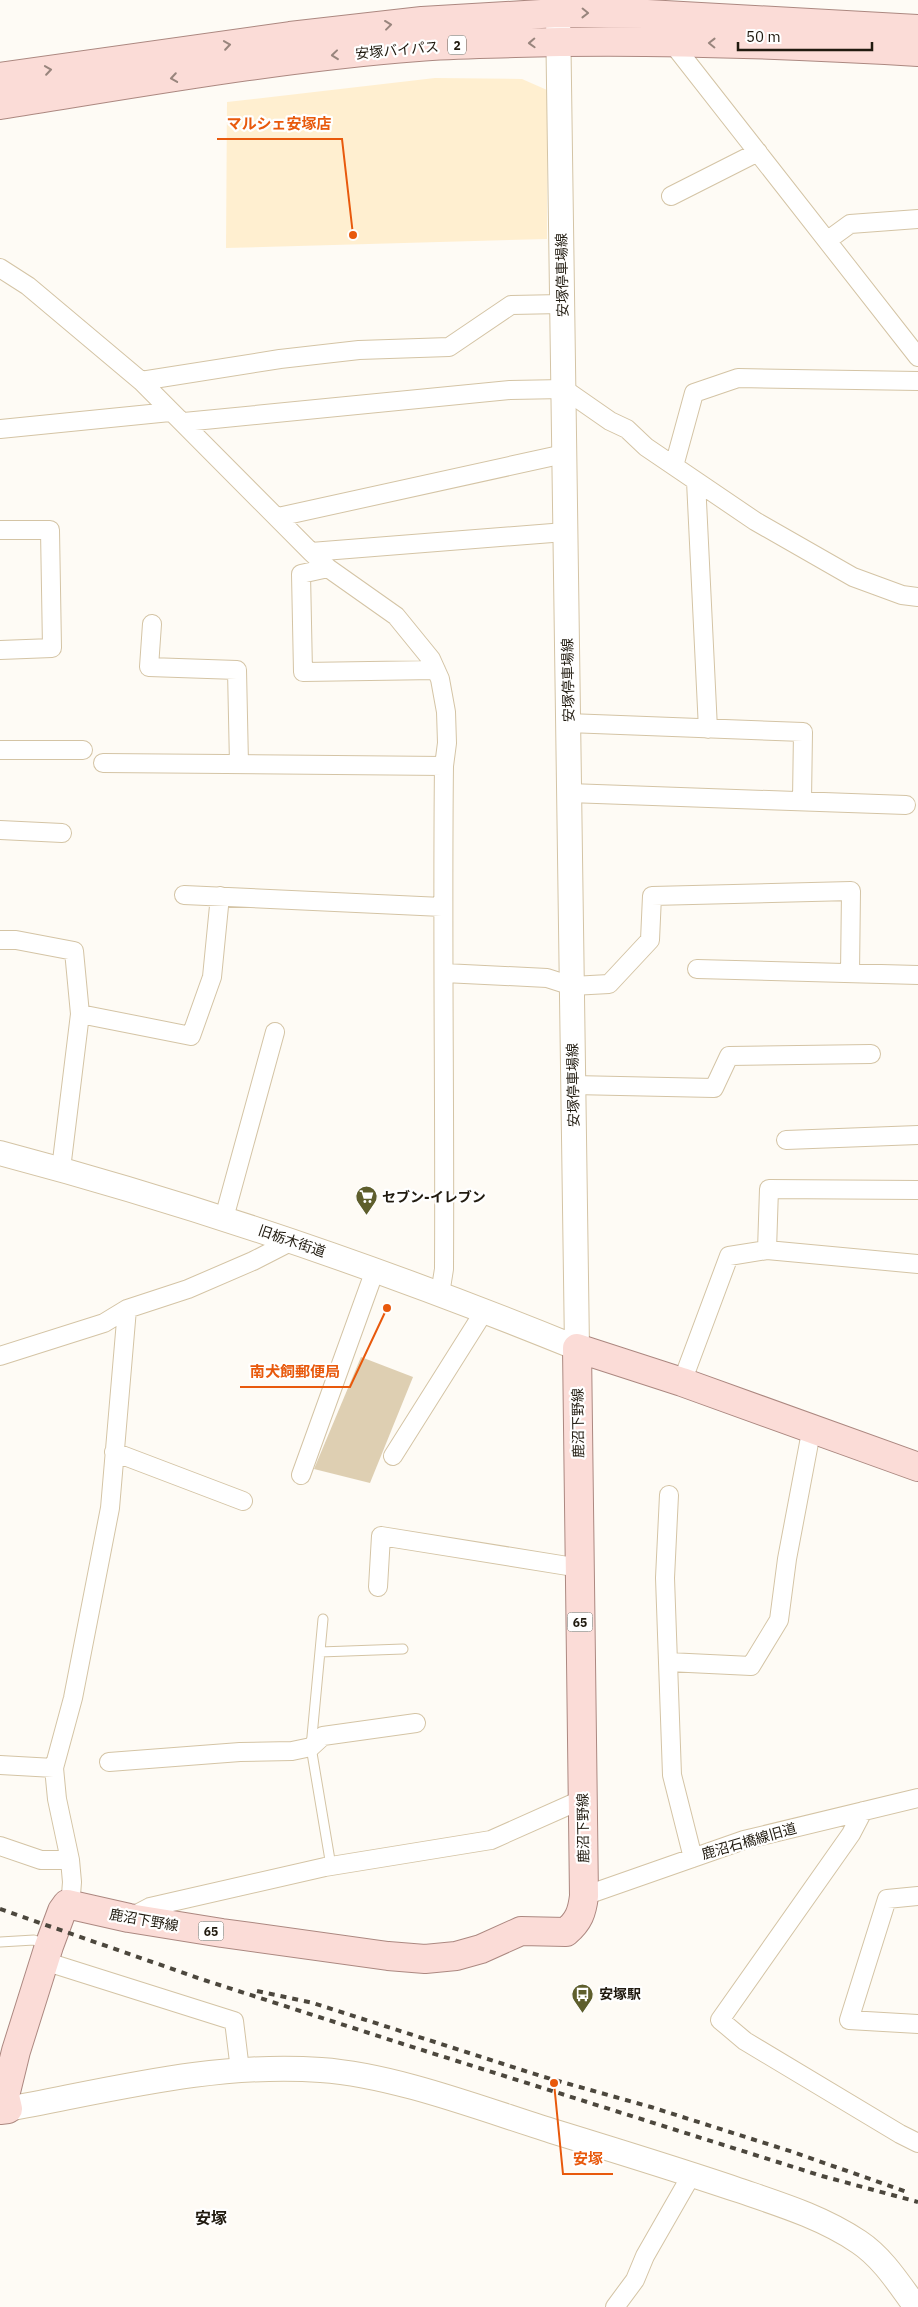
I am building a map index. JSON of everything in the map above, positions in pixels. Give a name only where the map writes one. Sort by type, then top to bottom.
[{"type":"main road","name":"安塚バイパス","points":[[0,76],[290,36],[412,22],[643,7],[918,29]]},
{"type":"main road","name":"安塚バイパス","points":[[0,105],[296,58],[420,46],[559,42],[672,42],[800,45],[918,52]]},
{"type":"main road","points":[[577,1348],[812,1427],[918,1467]]},
{"type":"main road","name":"鹿沼下野線","points":[[67,1904],[129,1918],[388,1956],[425,1959],[456,1956],[481,1949],[521,1931],[566,1932],[577,1922],[582,1912],[584,1896],[577,1348]]},
{"type":"main road","points":[[4,2110],[7,2083],[46,1954],[62,1911],[67,1904]]},
{"type":"street","points":[[643,7],[828,240],[918,357]]},
{"type":"street","name":"安塚停車場線","points":[[558,13],[577,1348]]},
{"type":"street","points":[[671,196],[758,152]]},
{"type":"street","points":[[828,240],[850,224],[918,219]]},
{"type":"street","points":[[0,268],[28,286],[141,381],[311,552],[328,568],[396,616],[431,658],[436,670],[446,712],[447,743],[444,766],[442,907],[444,973],[444,1269],[440,1294]]},
{"type":"street","points":[[141,381],[280,359],[359,350],[449,347],[511,305],[562,304]]},
{"type":"street","points":[[674,466],[694,394],[738,378],[918,382]]},
{"type":"street","points":[[0,429],[177,417],[510,390],[564,389],[610,421],[627,429],[646,447],[755,522],[853,577],[902,595],[918,597]]},
{"type":"street","points":[[278,517],[564,454]]},
{"type":"street","points":[[696,481],[708,729]]},
{"type":"street","points":[[0,530],[50,530],[52,648],[0,650]]},
{"type":"street","points":[[311,552],[565,532]]},
{"type":"street","points":[[328,568],[301,574],[302,672],[436,670]]},
{"type":"street","points":[[152,624],[149,667],[237,670],[239,764]]},
{"type":"street","points":[[568,723],[803,732],[802,800]]},
{"type":"street","points":[[0,750],[83,750]]},
{"type":"street","points":[[103,763],[444,766]]},
{"type":"street","points":[[569,792],[906,805]]},
{"type":"street","points":[[0,830],[62,832]]},
{"type":"street","points":[[444,973],[547,978],[572,986],[608,984],[650,940],[652,896],[851,891],[850,973]]},
{"type":"street","points":[[184,894],[442,907]]},
{"type":"street","points":[[80,1014],[191,1036],[212,978],[220,896]]},
{"type":"street","points":[[0,940],[16,940],[74,952],[80,1014],[61,1169]]},
{"type":"street","points":[[697,969],[918,975]]},
{"type":"street","points":[[224,1218],[275,1032]]},
{"type":"street","points":[[573,1085],[714,1088],[729,1056],[871,1054]]},
{"type":"street","points":[[786,1140],[918,1135]]},
{"type":"street","name":"旧栃木街道","points":[[0,1153],[61,1169],[294,1240],[485,1310],[577,1348]]},
{"type":"street","points":[[767,1250],[769,1189],[918,1190]]},
{"type":"street","points":[[0,1356],[104,1323],[127,1309],[188,1289],[294,1240]]},
{"type":"street","points":[[682,1382],[730,1256],[767,1250],[918,1264]]},
{"type":"street","points":[[301,1475],[375,1270]]},
{"type":"street","points":[[67,1904],[71,1895],[72,1882],[70,1860],[54,1768],[73,1698],[110,1508],[127,1309]]},
{"type":"street","points":[[393,1456],[485,1310]]},
{"type":"street","points":[[668,1662],[751,1666],[779,1620],[787,1559],[812,1427]]},
{"type":"street","points":[[114,1452],[243,1501]]},
{"type":"street","points":[[669,1495],[666,1578],[672,1775],[693,1858]]},
{"type":"street","points":[[378,1587],[381,1536],[580,1568]]},
{"type":"street","points":[[109,1762],[240,1752],[292,1751],[311,1747],[323,1736],[416,1723]]},
{"type":"street","points":[[0,1765],[54,1768]]},
{"type":"street","name":"鹿沼石橋線旧道","points":[[584,1896],[744,1840],[918,1798]]},
{"type":"street","points":[[129,1918],[150,1907],[331,1866],[491,1840],[583,1799]]},
{"type":"street","points":[[863,1811],[850,1834],[720,2020],[745,2041],[918,2143]]},
{"type":"street","points":[[0,1846],[41,1860],[70,1860]]},
{"type":"street","points":[[918,1896],[886,1899],[848,2020],[918,2024]]},
{"type":"street","points":[[46,1954],[234,2021],[240,2070]]},
{"type":"street","points":[[4,2110],[200,2074],[240,2070],[323,2070],[374,2078],[431,2093],[692,2174],[795,2210],[858,2241],[879,2257],[916,2307]]},
{"type":"street","points":[[615,2307],[635,2280],[644,2256],[692,2174]]},
{"type":"lane","points":[[323,1619],[311,1747],[331,1866]]},
{"type":"lane","points":[[320,1652],[403,1649]]},
{"type":"lane","points":[[0,1942],[34,1940],[46,1954]]},
{"type":"shaded area","points":[[435,78],[522,79],[547,90],[547,239],[226,248],[227,102]]},
{"type":"shaded area","points":[[361,1357],[413,1377],[370,1483],[314,1469]]},
{"type":"railway","points":[[0,1909],[204,1980],[403,2044],[822,2176],[918,2202]]},
{"type":"railway","points":[[257,1991],[313,2003],[544,2077],[651,2107],[793,2152],[907,2192]]},
{"type":"place","name":"マルシェ安塚店","points":[[353,235]]},
{"type":"place","name":"セブン-イレブン","points":[[366,1216]]},
{"type":"place","name":"南犬飼郵便局","points":[[387,1308]]},
{"type":"place","name":"安塚駅","points":[[583,2013]]},
{"type":"place","name":"安塚","points":[[554,2083]]},
{"type":"district","name":"安塚","points":[[211,2218]]}]
